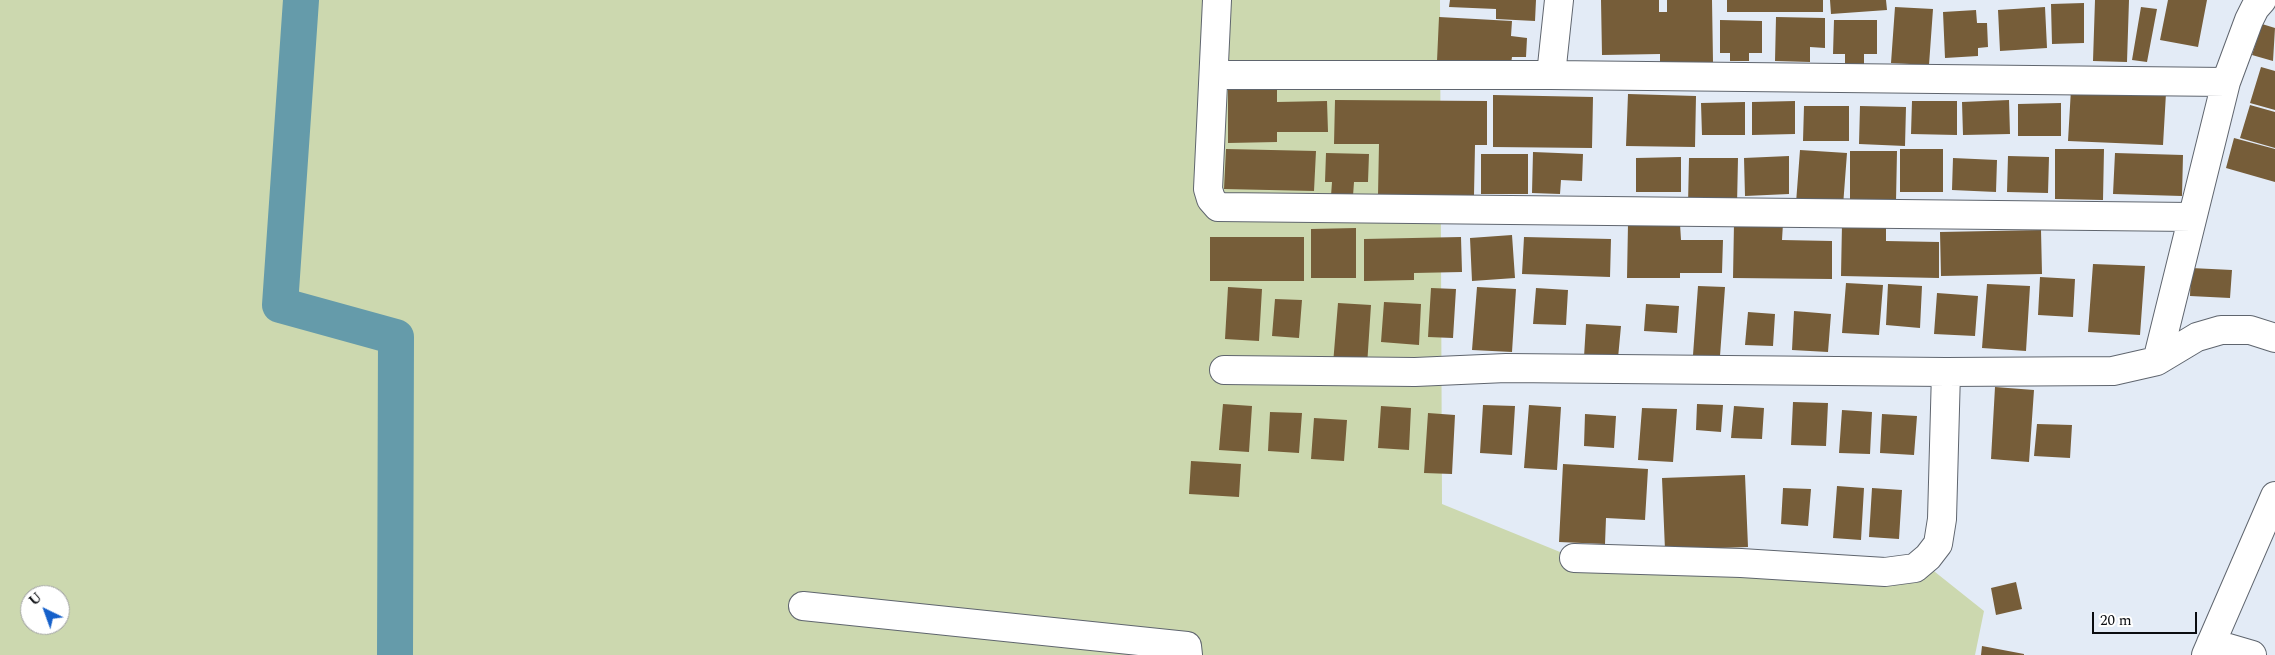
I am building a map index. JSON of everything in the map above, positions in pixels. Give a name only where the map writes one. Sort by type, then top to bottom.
[{"type":"street","points":[[1217,0],[1215,75],[1208,189],[1211,200],[1218,207],[2192,217]]},
{"type":"street","points":[[1551,75],[1559,0]]},
{"type":"street","points":[[2157,361],[2226,82],[2249,20],[2255,8],[2262,0]]},
{"type":"street","points":[[1215,75],[1551,75],[2226,82]]},
{"type":"street","points":[[1224,370],[1416,372],[1515,368],[1946,372],[2113,371],[2157,361],[2197,337],[2221,330],[2263,334]]},
{"type":"street","points":[[1574,558],[1741,563],[1885,572],[1915,568],[1928,557],[1938,544],[1942,518],[1946,372]]},
{"type":"street","points":[[2252,655],[2209,649],[2275,496]]},
{"type":"street","points":[[803,606],[1187,646],[1188,655]]},
{"type":"green space","points":[[0,0],[1440,0],[1442,504],[1592,565],[1920,560],[1984,611],[1975,655],[0,655]]},
{"type":"building","points":[[1450,0],[1536,0],[1535,21],[1496,19],[1496,9],[1449,7]]},
{"type":"building","points":[[1601,0],[1659,0],[1659,12],[1667,12],[1667,0],[1712,0],[1713,62],[1660,63],[1660,54],[1602,55]]},
{"type":"building","points":[[1727,0],[1823,0],[1823,12],[1727,12]]},
{"type":"building","points":[[1830,0],[1886,0],[1887,10],[1831,14]]},
{"type":"building","points":[[2095,0],[2129,0],[2127,62],[2093,61]]},
{"type":"building","points":[[2168,0],[2207,0],[2198,47],[2160,40]]},
{"type":"building","points":[[2084,3],[2084,43],[2052,44],[2051,4]]},
{"type":"building","points":[[1895,7],[1933,9],[1929,65],[1891,63]]},
{"type":"building","points":[[2045,7],[2047,48],[2000,51],[1998,10]]},
{"type":"building","points":[[2141,7],[2157,9],[2147,62],[2132,60]]},
{"type":"building","points":[[1976,10],[1977,23],[1987,23],[1988,47],[1978,48],[1978,56],[1945,58],[1943,12]]},
{"type":"building","points":[[1439,17],[1512,21],[1511,36],[1527,38],[1526,57],[1512,57],[1511,64],[1437,61]]},
{"type":"building","points":[[1776,17],[1825,18],[1825,48],[1810,47],[1810,62],[1775,61]]},
{"type":"building","points":[[1720,20],[1762,21],[1762,53],[1749,53],[1749,61],[1730,61],[1730,53],[1720,53]]},
{"type":"building","points":[[1834,20],[1877,20],[1877,54],[1864,54],[1864,65],[1845,65],[1845,54],[1833,54]]},
{"type":"building","points":[[2262,24],[2275,28],[2273,61],[2252,55]]},
{"type":"building","points":[[2261,67],[2275,71],[2275,110],[2250,103]]},
{"type":"building","points":[[1277,85],[1277,102],[1327,101],[1328,132],[1277,132],[1277,142],[1228,143],[1228,86]]},
{"type":"building","points":[[2071,89],[2166,93],[2163,145],[2068,141]]},
{"type":"building","points":[[1628,94],[1696,96],[1695,147],[1626,146]]},
{"type":"building","points":[[1493,95],[1593,97],[1592,148],[1493,147]]},
{"type":"building","points":[[1335,100],[1487,101],[1487,145],[1475,145],[1474,195],[1378,195],[1379,144],[1334,144]]},
{"type":"building","points":[[2009,100],[2010,134],[1963,135],[1962,102]]},
{"type":"building","points":[[1795,101],[1795,134],[1752,135],[1752,102]]},
{"type":"building","points":[[1912,101],[1957,101],[1957,135],[1911,134]]},
{"type":"building","points":[[1745,102],[1745,135],[1702,135],[1701,103]]},
{"type":"building","points":[[2061,103],[2061,136],[2018,136],[2018,104]]},
{"type":"building","points":[[2250,105],[2275,112],[2275,148],[2240,138]]},
{"type":"building","points":[[1804,106],[1849,106],[1849,141],[1803,141]]},
{"type":"building","points":[[1860,106],[1906,107],[1905,146],[1859,144]]},
{"type":"building","points":[[2234,138],[2275,149],[2275,182],[2226,168]]},
{"type":"building","points":[[1226,149],[1316,151],[1314,191],[1224,189]]},
{"type":"building","points":[[1900,149],[1943,149],[1943,192],[1900,192]]},
{"type":"building","points":[[2055,149],[2104,149],[2103,200],[2055,199]]},
{"type":"building","points":[[1800,150],[1847,153],[1843,206],[1796,203]]},
{"type":"building","points":[[1850,151],[1897,151],[1896,202],[1850,202]]},
{"type":"building","points":[[1533,152],[1583,154],[1582,181],[1561,180],[1560,194],[1532,193]]},
{"type":"building","points":[[1326,153],[1369,154],[1368,182],[1354,182],[1353,196],[1331,196],[1332,182],[1325,182]]},
{"type":"building","points":[[2115,153],[2183,155],[2182,196],[2113,194]]},
{"type":"building","points":[[1481,154],[1528,154],[1528,194],[1481,194]]},
{"type":"building","points":[[1789,156],[1789,194],[1745,196],[1744,158]]},
{"type":"building","points":[[2008,156],[2049,157],[2048,193],[2007,192]]},
{"type":"building","points":[[1681,157],[1681,192],[1636,192],[1636,158]]},
{"type":"building","points":[[1689,158],[1738,158],[1737,205],[1688,205]]},
{"type":"building","points":[[1953,158],[1997,160],[1996,192],[1952,190]]},
{"type":"building","points":[[1734,223],[1783,223],[1782,240],[1832,241],[1832,279],[1733,278]]},
{"type":"building","points":[[1628,224],[1680,224],[1681,240],[1723,240],[1722,273],[1680,273],[1680,278],[1627,278]]},
{"type":"building","points":[[1842,224],[1886,224],[1886,241],[1939,242],[1939,278],[1841,276]]},
{"type":"building","points":[[1356,228],[1356,278],[1311,278],[1311,229]]},
{"type":"building","points":[[2041,230],[2042,274],[1941,276],[1940,232]]},
{"type":"building","points":[[1512,235],[1515,278],[1472,281],[1470,238]]},
{"type":"building","points":[[1210,237],[1304,237],[1304,281],[1210,281]]},
{"type":"building","points":[[1461,237],[1462,272],[1414,273],[1414,280],[1364,281],[1364,239]]},
{"type":"building","points":[[1524,237],[1611,239],[1610,277],[1522,274]]},
{"type":"building","points":[[2093,264],[2145,266],[2140,335],[2088,332]]},
{"type":"building","points":[[2191,268],[2232,270],[2230,298],[2190,296]]},
{"type":"building","points":[[2040,277],[2075,279],[2073,317],[2038,315]]},
{"type":"building","points":[[1846,283],[1883,285],[1879,335],[1842,333]]},
{"type":"building","points":[[1888,284],[1922,286],[1920,328],[1886,325]]},
{"type":"building","points":[[1987,284],[2030,286],[2026,351],[1982,348]]},
{"type":"building","points":[[1698,286],[1725,287],[1720,356],[1693,355]]},
{"type":"building","points":[[1228,287],[1262,289],[1259,341],[1225,339]]},
{"type":"building","points":[[1477,287],[1516,289],[1512,352],[1472,350]]},
{"type":"building","points":[[1431,288],[1456,289],[1453,338],[1428,337]]},
{"type":"building","points":[[1536,288],[1568,290],[1566,325],[1533,324]]},
{"type":"building","points":[[1937,293],[1978,296],[1975,336],[1934,334]]},
{"type":"building","points":[[1275,299],[1302,300],[1299,338],[1272,336]]},
{"type":"building","points":[[1384,302],[1421,304],[1419,345],[1381,342]]},
{"type":"building","points":[[1338,303],[1371,305],[1367,366],[1333,364]]},
{"type":"building","points":[[1646,304],[1679,306],[1677,333],[1644,331]]},
{"type":"building","points":[[1794,311],[1831,314],[1828,352],[1792,350]]},
{"type":"building","points":[[1748,312],[1775,314],[1773,346],[1745,345]]},
{"type":"building","points":[[1586,324],[1621,326],[1618,358],[1584,357]]},
{"type":"building","points":[[1995,387],[2034,390],[2029,462],[1991,459]]},
{"type":"building","points":[[1793,402],[1828,403],[1826,446],[1791,445]]},
{"type":"building","points":[[1223,404],[1252,406],[1249,452],[1219,450]]},
{"type":"building","points":[[1697,404],[1723,405],[1721,432],[1696,430]]},
{"type":"building","points":[[1483,405],[1515,406],[1512,455],[1480,453]]},
{"type":"building","points":[[1529,405],[1561,407],[1557,470],[1524,468]]},
{"type":"building","points":[[1381,406],[1411,408],[1409,450],[1378,448]]},
{"type":"building","points":[[1734,406],[1764,408],[1762,439],[1731,438]]},
{"type":"building","points":[[1642,408],[1677,409],[1673,462],[1638,460]]},
{"type":"building","points":[[1842,410],[1872,412],[1870,454],[1839,453]]},
{"type":"building","points":[[1270,412],[1302,413],[1299,453],[1268,451]]},
{"type":"building","points":[[1428,413],[1455,415],[1452,474],[1424,473]]},
{"type":"building","points":[[1585,414],[1616,416],[1614,448],[1584,446]]},
{"type":"building","points":[[1882,414],[1917,416],[1914,455],[1880,453]]},
{"type":"building","points":[[1314,418],[1347,420],[1344,461],[1311,459]]},
{"type":"building","points":[[2037,424],[2072,425],[2070,458],[2034,456]]},
{"type":"building","points":[[1191,461],[1241,464],[1239,497],[1189,494]]},
{"type":"building","points":[[1563,464],[1648,469],[1645,520],[1606,518],[1605,544],[1559,542]]},
{"type":"building","points":[[1745,475],[1748,547],[1665,550],[1662,478]]},
{"type":"building","points":[[1837,486],[1864,488],[1861,540],[1833,538]]},
{"type":"building","points":[[1783,488],[1811,489],[1808,526],[1781,524]]},
{"type":"building","points":[[1872,488],[1902,490],[1899,539],[1869,537]]},
{"type":"building","points":[[2016,582],[2022,609],[1996,615],[1991,588]]},
{"type":"building","points":[[1982,646],[2024,654],[2024,655],[1981,655]]},
{"type":"waterway","points":[[301,0],[280,305],[396,337],[395,655]]}]
